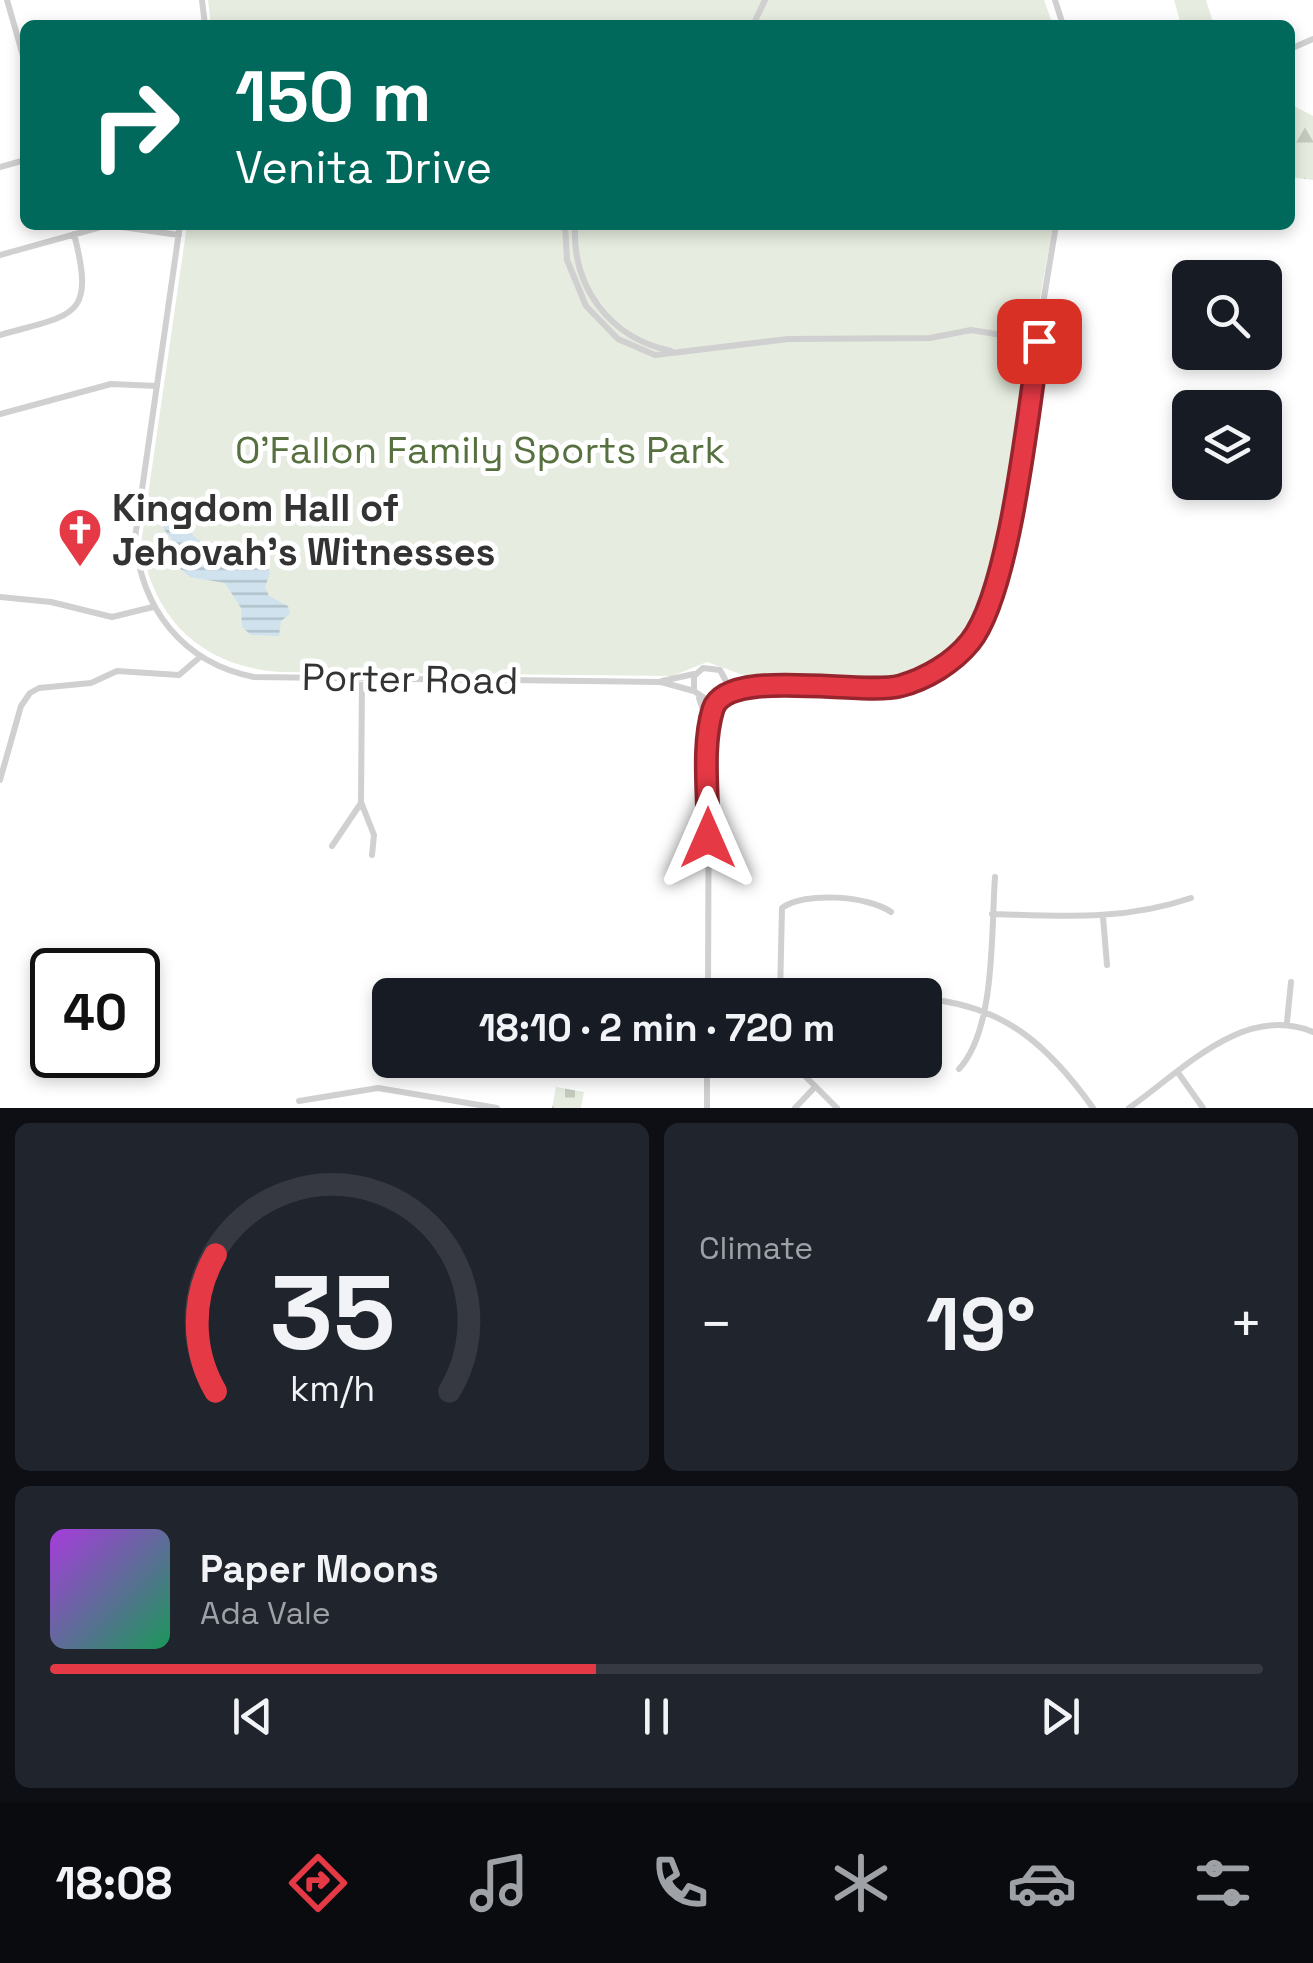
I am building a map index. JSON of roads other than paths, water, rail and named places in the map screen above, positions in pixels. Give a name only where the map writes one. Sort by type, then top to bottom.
[{"type":"street","points":[[7,0],[20,46]]},
{"type":"street","points":[[0,255],[89,230]]},
{"type":"street","points":[[144,230],[179,235]]},
{"type":"street","name":"Porter Road","points":[[180,230],[135,538],[137,560],[154,607],[172,634],[200,657],[254,676],[661,682],[698,671]]},
{"type":"street","points":[[566,230],[572,277],[596,318],[618,338],[655,356],[820,337],[930,338],[970,330],[1039,341]]},
{"type":"street","points":[[576,230],[582,276],[604,315],[644,343],[678,352]]},
{"type":"street","points":[[696,694],[708,701],[754,686],[900,686],[936,671],[967,646],[989,610],[996,588],[1055,230]]},
{"type":"street","points":[[0,335],[58,319],[78,304],[85,284],[74,234]]},
{"type":"street","points":[[0,414],[111,384],[157,386]]},
{"type":"street","points":[[0,598],[51,602],[112,617],[154,607]]},
{"type":"street","points":[[0,780],[21,706],[30,693],[39,688],[91,684],[117,671],[179,675],[200,657]]},
{"type":"street","points":[[708,978],[709,728],[696,694],[698,671],[714,668],[725,677],[754,686]]},
{"type":"street","points":[[709,728],[725,677]]},
{"type":"street","points":[[362,679],[361,802],[374,836],[372,855]]},
{"type":"street","name":"Porter Road","points":[[661,682],[696,694]]},
{"type":"street","points":[[332,846],[361,802]]},
{"type":"street","points":[[959,1069],[976,1047],[983,1011],[994,877]]},
{"type":"street","points":[[780,978],[782,908],[790,902],[803,898],[880,904],[891,912]]},
{"type":"street","points":[[992,914],[1103,918],[1147,913],[1191,898]]},
{"type":"street","points":[[1103,918],[1107,965]]},
{"type":"street","points":[[1287,1022],[1291,982]]},
{"type":"street","points":[[942,1003],[1011,1022],[1048,1050],[1093,1108]]},
{"type":"street","points":[[1129,1108],[1229,1037],[1257,1026],[1287,1022],[1313,1032]]},
{"type":"street","points":[[1179,1074],[1203,1108]]},
{"type":"street","points":[[707,1108],[708,1078]]},
{"type":"street","points":[[806,1078],[837,1108]]},
{"type":"street","points":[[795,1108],[815,1087]]},
{"type":"street","points":[[300,1101],[378,1088],[496,1108]]},
{"type":"water","points":[[174,515],[203,542],[259,547],[270,573],[265,587],[269,596],[288,606],[290,614],[281,621],[279,636],[251,635],[242,627],[241,608],[225,583],[190,577],[177,566],[173,541],[163,528]]},
{"type":"place","name":"Kingdom Hall of Jehovah's Witnesses","points":[[80,568]]},
{"type":"park label","name":"O'Fallon Family Sports Park","points":[[480,450]]}]
